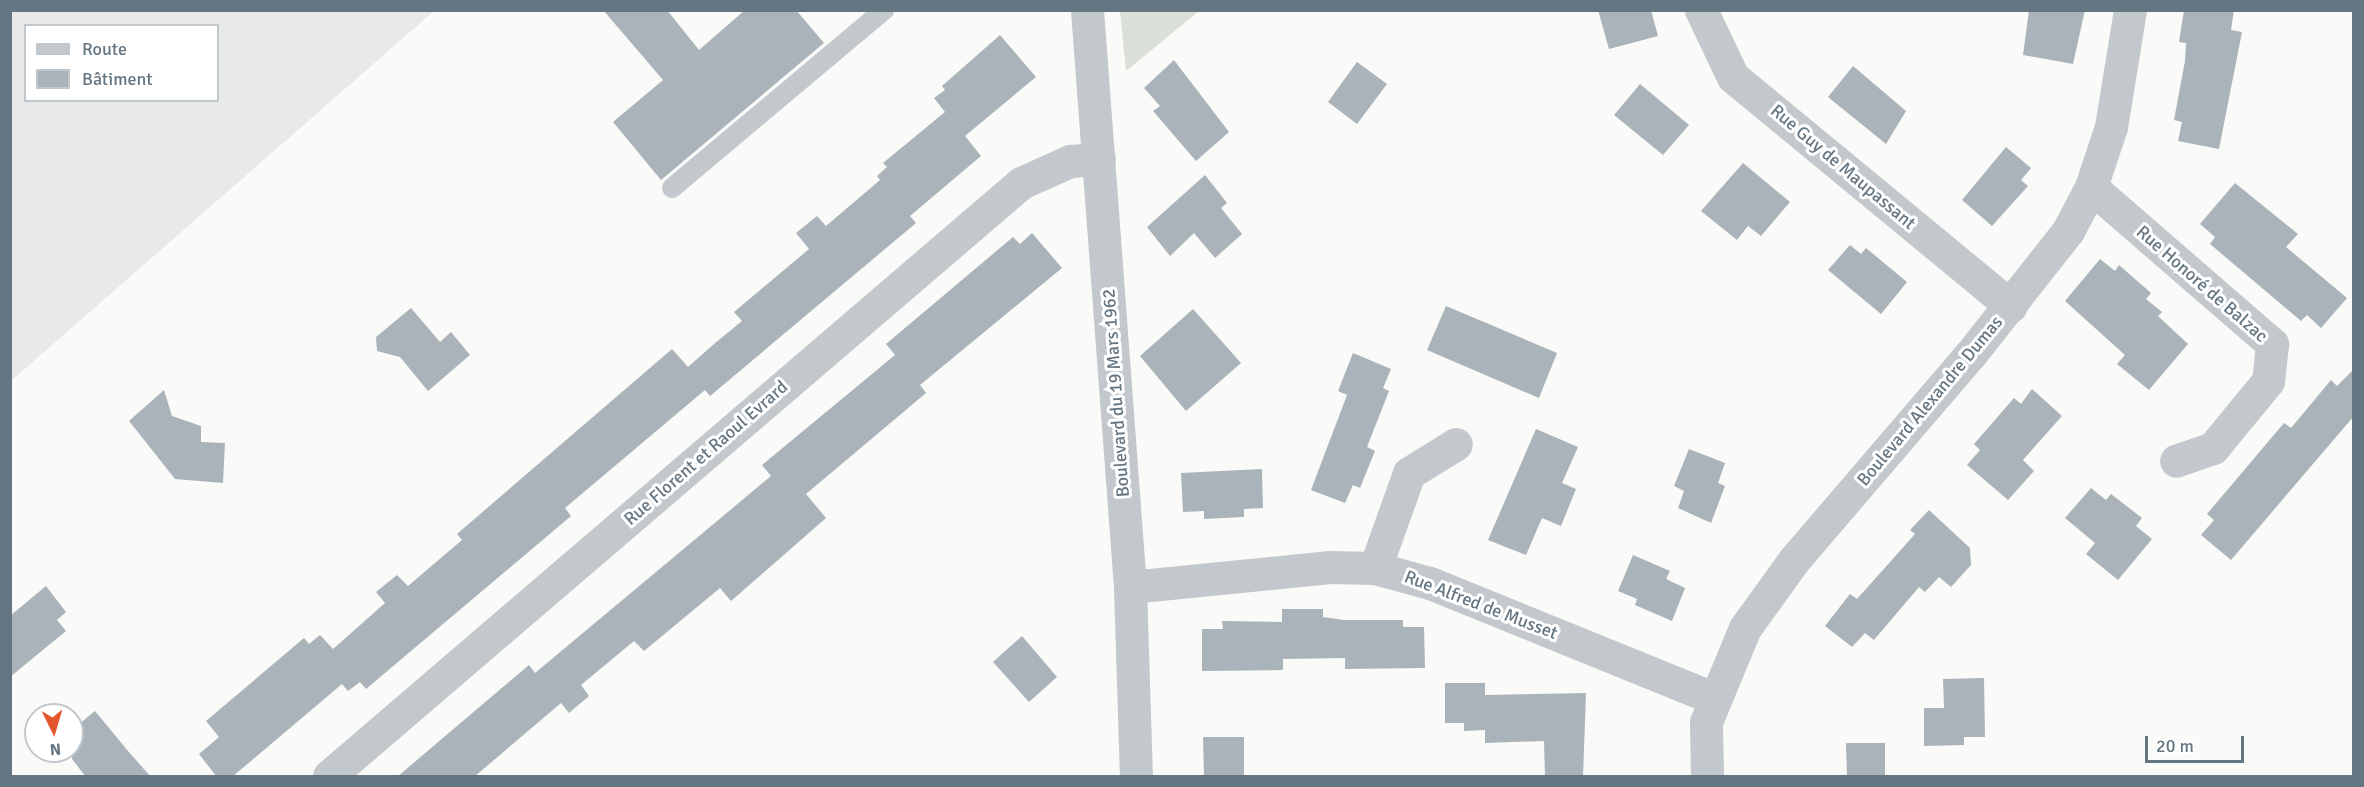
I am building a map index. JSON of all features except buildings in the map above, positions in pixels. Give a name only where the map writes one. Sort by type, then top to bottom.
[{"type":"street","name":"Boulevard du 19 Mars 1962","points":[[1087,10],[1130,587],[1136,777]]},
{"type":"street","name":"Rue Guy de Maupassant","points":[[1701,10],[1733,77],[2011,306]]},
{"type":"street","name":"Boulevard Alexandre Dumas","points":[[1707,777],[1706,722],[1713,698],[1745,628],[1794,560],[2011,306],[2068,231],[2091,187],[2111,127],[2130,10]]},
{"type":"street","name":"Rue Florent et Raoul Evrard","points":[[329,777],[1021,183],[1070,161],[1099,159]]},
{"type":"street","name":"Rue Honoré de Balzac","points":[[2091,187],[2271,345],[2268,381],[2213,448],[2176,461]]},
{"type":"street","points":[[1375,568],[1409,473],[1455,444]]},
{"type":"street","name":"Rue Alfred de Musset","points":[[1130,587],[1330,567],[1375,568],[1430,583],[1713,698]]},
{"type":"lane","points":[[672,188],[884,10]]},
{"type":"shaded area","points":[[11,10],[434,11],[11,381]]},
{"type":"shaded area","points":[[1120,10],[1199,11],[1126,71]]}]
